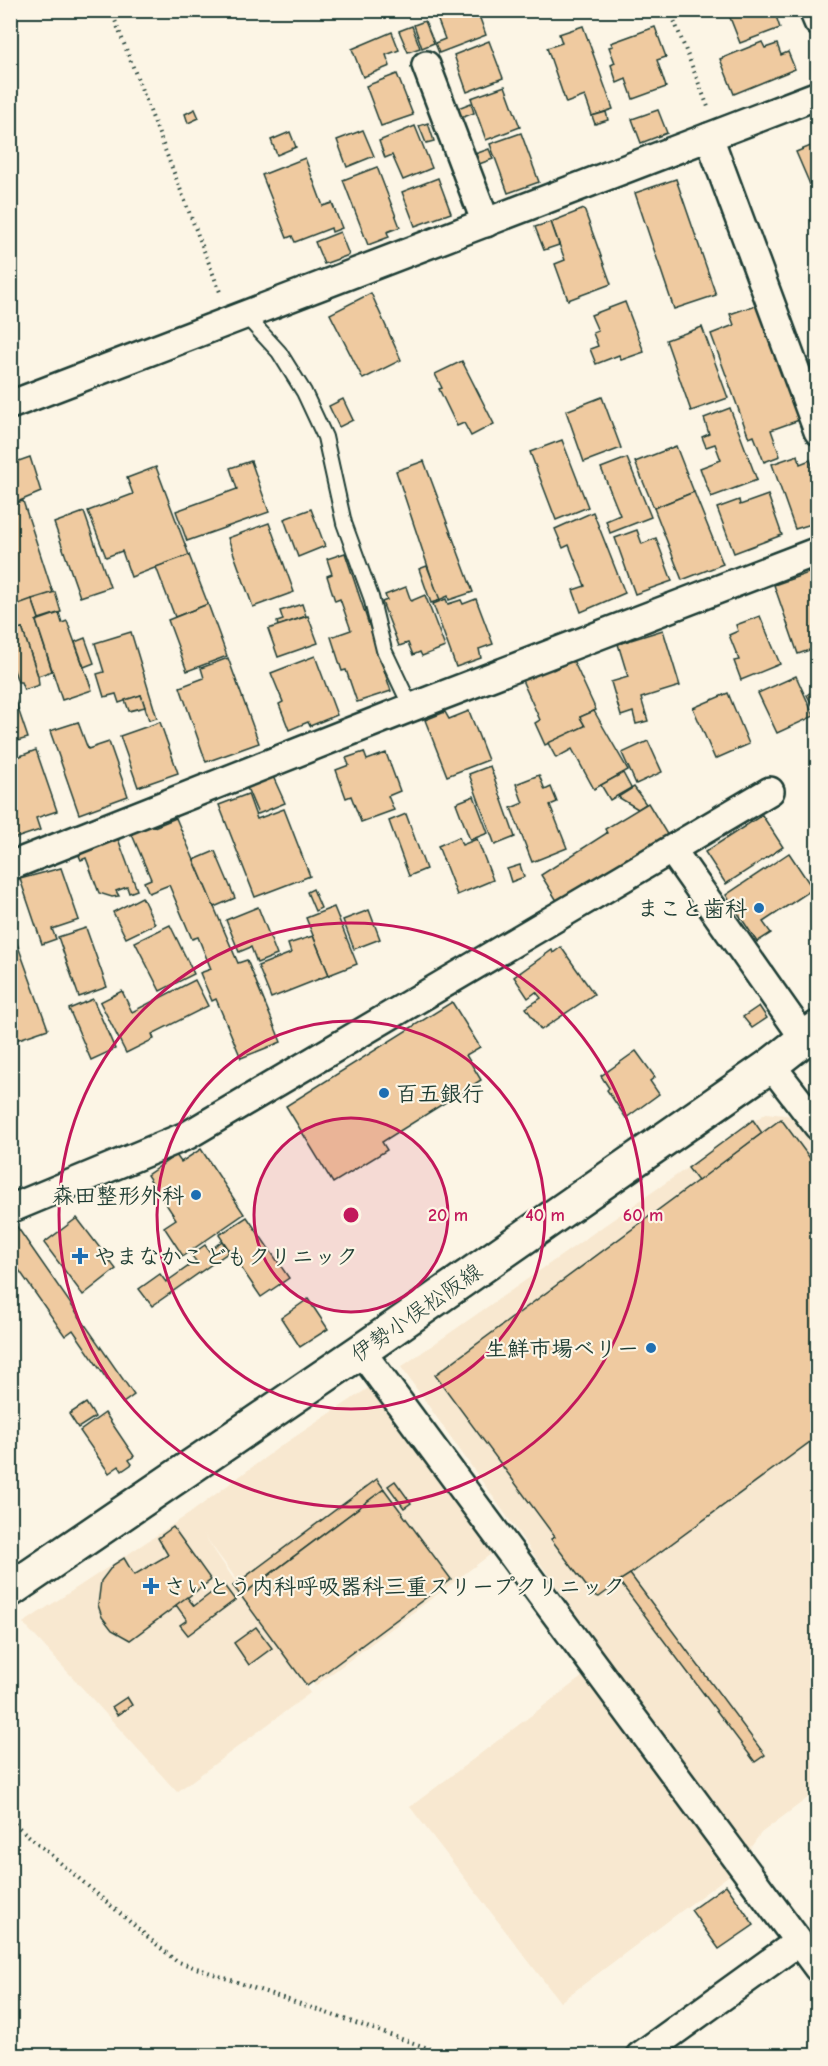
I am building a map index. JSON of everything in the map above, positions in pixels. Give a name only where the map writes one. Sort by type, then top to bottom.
[{"type":"main road","name":"伊勢小俣松阪線","points":[[10,1590],[361,1351],[771,1065],[811,1033]]},
{"type":"street","points":[[813,10],[818,22]]},
{"type":"street","points":[[426,65],[486,223]]},
{"type":"street","points":[[10,405],[818,95]]},
{"type":"street","points":[[714,134],[818,431]]},
{"type":"street","points":[[10,866],[411,707],[818,551]]},
{"type":"street","points":[[10,1209],[188,1135],[770,791]]},
{"type":"street","points":[[672,850],[811,1033]]},
{"type":"street","points":[[771,1065],[818,1126]]},
{"type":"street","points":[[361,1351],[818,1968]]},
{"type":"street","points":[[640,2055],[798,1942]]},
{"type":"lane","points":[[238,317],[279,352],[304,392],[324,437],[344,523],[371,597],[384,650],[411,707]]},
{"type":"path","points":[[111,10],[238,317]]},
{"type":"path","points":[[670,10],[714,134]]},
{"type":"path","points":[[10,1820],[176,1961],[451,2055]]},
{"type":"shaded area","points":[[817,1097],[817,1791],[761,1833],[732,1873],[560,2002],[410,1807],[607,1658],[401,1367],[766,1113],[794,1116]]},
{"type":"shaded area","points":[[370,1387],[491,1554],[315,1686],[204,1535],[310,1693],[177,1792],[23,1623],[189,1514],[278,1448]]},
{"type":"building","points":[[457,10],[477,10],[486,35],[439,53],[435,43],[445,39],[437,18]]},
{"type":"building","points":[[727,10],[774,10],[780,28],[740,43]]},
{"type":"building","points":[[425,21],[434,43],[422,48],[414,25]]},
{"type":"building","points":[[412,26],[420,48],[408,52],[399,31]]},
{"type":"building","points":[[583,26],[613,109],[592,116],[585,96],[566,103],[547,48],[562,43],[559,34]]},
{"type":"building","points":[[655,27],[666,57],[657,60],[666,87],[633,99],[626,79],[617,83],[611,65],[615,63],[609,47],[613,46],[611,43]]},
{"type":"building","points":[[392,32],[399,50],[386,55],[390,66],[363,77],[352,49]]},
{"type":"building","points":[[489,41],[503,78],[467,92],[454,55]]},
{"type":"building","points":[[762,42],[765,48],[777,44],[781,55],[788,52],[795,69],[734,94],[720,59]]},
{"type":"building","points":[[397,74],[413,115],[381,126],[366,86]]},
{"type":"building","points":[[505,86],[520,127],[486,140],[471,98]]},
{"type":"building","points":[[471,103],[474,113],[461,118],[458,108]]},
{"type":"building","points":[[195,109],[199,118],[188,123],[185,114]]},
{"type":"building","points":[[658,110],[667,133],[641,143],[632,119]]},
{"type":"building","points":[[606,112],[608,120],[595,124],[592,116]]},
{"type":"building","points":[[428,123],[434,141],[426,143],[419,126]]},
{"type":"building","points":[[415,126],[432,168],[403,180],[392,155],[385,158],[379,141]]},
{"type":"building","points":[[363,130],[374,156],[347,167],[337,140]]},
{"type":"building","points":[[290,132],[296,147],[277,155],[271,140]]},
{"type":"building","points":[[521,133],[539,182],[508,193],[490,144]]},
{"type":"building","points":[[818,143],[818,203],[796,152]]},
{"type":"building","points":[[489,149],[493,159],[479,164],[475,154]]},
{"type":"building","points":[[305,158],[323,206],[332,203],[342,228],[332,232],[331,228],[295,242],[292,236],[287,238],[262,175]]},
{"type":"building","points":[[377,167],[400,227],[387,232],[389,237],[368,245],[343,180]]},
{"type":"building","points":[[438,178],[451,213],[415,226],[402,192]]},
{"type":"building","points":[[676,179],[716,295],[674,309],[635,193]]},
{"type":"building","points":[[584,209],[611,284],[568,300],[555,264],[565,260],[551,222]]},
{"type":"building","points":[[551,222],[559,245],[544,250],[535,227]]},
{"type":"building","points":[[340,232],[349,255],[324,264],[315,242]]},
{"type":"building","points":[[371,293],[401,360],[363,379],[330,314]]},
{"type":"building","points":[[625,302],[644,352],[621,360],[619,355],[596,364],[590,349],[598,346],[593,333],[598,331],[591,315]]},
{"type":"building","points":[[759,304],[802,419],[771,430],[780,456],[764,462],[754,436],[749,438],[711,334],[734,325],[730,314]]},
{"type":"building","points":[[702,327],[728,398],[691,411],[666,340]]},
{"type":"building","points":[[462,361],[494,424],[471,436],[464,423],[457,426],[439,389],[442,388],[435,374]]},
{"type":"building","points":[[602,397],[621,448],[584,462],[566,411]]},
{"type":"building","points":[[343,399],[353,420],[339,427],[329,406]]},
{"type":"building","points":[[730,408],[757,480],[711,497],[700,468],[721,460],[715,444],[706,447],[702,437],[709,434],[704,418]]},
{"type":"building","points":[[562,440],[588,507],[556,520],[530,452]]},
{"type":"building","points":[[676,446],[694,492],[654,508],[635,462]]},
{"type":"building","points":[[798,455],[800,464],[810,460],[818,482],[818,522],[795,529],[772,464]]},
{"type":"building","points":[[30,457],[41,492],[10,505],[10,464]]},
{"type":"building","points":[[627,458],[651,517],[610,533],[606,521],[620,515],[601,468]]},
{"type":"building","points":[[251,461],[269,512],[187,541],[176,511],[237,489],[230,468]]},
{"type":"building","points":[[424,461],[473,592],[449,600],[448,596],[439,600],[396,471]]},
{"type":"building","points":[[156,467],[189,555],[131,577],[122,551],[106,557],[88,511],[133,494],[127,478]]},
{"type":"building","points":[[694,492],[723,564],[682,580],[654,508]]},
{"type":"building","points":[[768,495],[782,535],[734,553],[717,508],[739,500],[740,505]]},
{"type":"building","points":[[23,501],[53,593],[10,607],[10,505]]},
{"type":"building","points":[[311,509],[325,546],[298,557],[284,519]]},
{"type":"building","points":[[84,512],[110,587],[80,597],[54,523]]},
{"type":"building","points":[[593,512],[625,593],[581,612],[573,590],[585,586],[569,545],[563,548],[555,529]]},
{"type":"building","points":[[269,523],[294,592],[253,607],[228,538]]},
{"type":"building","points":[[637,530],[642,544],[656,538],[672,581],[635,594],[615,538]]},
{"type":"building","points":[[345,553],[391,691],[357,702],[346,670],[342,671],[331,637],[351,630],[340,599],[335,601],[327,576],[332,574],[327,559]]},
{"type":"building","points":[[189,555],[208,604],[175,617],[156,567]]},
{"type":"building","points":[[427,566],[440,600],[431,603],[419,569]]},
{"type":"building","points":[[817,570],[818,647],[798,654],[774,585]]},
{"type":"building","points":[[406,587],[411,601],[425,595],[445,647],[422,656],[420,652],[413,655],[408,643],[399,646],[382,602],[387,600],[385,595]]},
{"type":"building","points":[[55,592],[61,612],[39,619],[32,599]]},
{"type":"building","points":[[32,599],[39,619],[36,621],[52,671],[38,676],[22,628],[14,631],[10,622],[10,607]]},
{"type":"building","points":[[446,599],[448,604],[461,600],[463,604],[476,599],[493,644],[479,649],[481,658],[456,667],[433,604]]},
{"type":"building","points":[[208,604],[227,656],[187,671],[168,620]]},
{"type":"building","points":[[302,604],[306,616],[278,626],[277,622],[283,620],[280,611]]},
{"type":"building","points":[[59,613],[62,623],[67,621],[92,690],[62,700],[36,621]]},
{"type":"building","points":[[308,616],[318,643],[278,657],[268,629]]},
{"type":"building","points":[[760,616],[780,664],[741,680],[734,661],[739,660],[729,635],[738,631],[736,625]]},
{"type":"building","points":[[10,622],[14,631],[22,628],[38,676],[39,685],[24,690],[21,682],[18,682],[10,659]]},
{"type":"building","points":[[663,630],[680,686],[641,698],[648,721],[636,724],[633,712],[621,716],[611,682],[628,677],[618,644]]},
{"type":"building","points":[[131,632],[157,718],[149,720],[141,695],[119,703],[116,694],[104,697],[97,674],[104,672],[95,643]]},
{"type":"building","points":[[85,638],[94,663],[84,667],[75,642]]},
{"type":"building","points":[[315,656],[337,715],[310,726],[308,722],[289,730],[279,704],[283,702],[271,673]]},
{"type":"building","points":[[228,658],[259,743],[206,762],[180,687],[204,678],[201,668]]},
{"type":"building","points":[[573,660],[596,710],[580,717],[585,726],[545,745],[535,723],[540,720],[521,678],[551,665],[553,670]]},
{"type":"building","points":[[796,676],[814,716],[777,733],[758,693]]},
{"type":"building","points":[[10,685],[28,738],[10,743]]},
{"type":"building","points":[[818,687],[818,715],[807,695]]},
{"type":"building","points":[[728,693],[749,744],[715,759],[693,708]]},
{"type":"building","points":[[141,695],[145,707],[129,711],[125,700]]},
{"type":"building","points":[[469,711],[488,760],[447,776],[425,720],[445,712],[449,719]]},
{"type":"building","points":[[594,711],[628,770],[594,789],[572,749],[556,758],[548,743],[585,726],[580,717]]},
{"type":"building","points":[[78,722],[88,749],[109,742],[128,796],[79,814],[50,731]]},
{"type":"building","points":[[160,722],[178,773],[138,787],[120,736]]},
{"type":"building","points":[[648,741],[662,772],[636,784],[622,753]]},
{"type":"building","points":[[10,750],[15,758],[36,750],[57,811],[36,818],[40,830],[13,839],[10,832]]},
{"type":"building","points":[[364,752],[367,760],[386,753],[400,791],[388,796],[394,810],[361,822],[351,796],[346,798],[336,770],[349,765],[346,758]]},
{"type":"building","points":[[490,766],[515,837],[495,845],[469,774]]},
{"type":"building","points":[[271,772],[285,803],[258,814],[245,783]]},
{"type":"building","points":[[623,773],[631,788],[610,800],[601,785]]},
{"type":"building","points":[[539,775],[545,790],[551,787],[557,802],[550,805],[567,848],[532,862],[511,808],[523,803],[516,784]]},
{"type":"building","points":[[634,787],[646,804],[638,809],[618,797]]},
{"type":"building","points":[[248,794],[257,819],[284,809],[310,876],[255,897],[219,805]]},
{"type":"building","points":[[474,796],[488,833],[470,840],[456,803]]},
{"type":"building","points":[[648,803],[668,836],[559,904],[541,875],[607,833],[605,829]]},
{"type":"building","points":[[406,814],[426,869],[409,876],[389,821]]},
{"type":"building","points":[[762,815],[783,847],[726,884],[705,852]]},
{"type":"building","points":[[176,818],[238,963],[247,960],[281,1042],[241,1058],[216,999],[212,1001],[200,973],[211,969],[198,937],[192,939],[169,885],[149,893],[144,882],[151,879],[130,830],[152,821],[154,827]]},
{"type":"building","points":[[117,836],[137,890],[129,893],[127,887],[116,891],[119,896],[112,897],[99,893],[86,858],[81,860],[77,851]]},
{"type":"building","points":[[459,837],[462,845],[477,839],[493,880],[457,895],[438,846]]},
{"type":"building","points":[[215,851],[235,898],[214,907],[194,860]]},
{"type":"building","name":"まこと歯科","points":[[789,853],[813,889],[763,922],[771,933],[757,942],[726,895]]},
{"type":"building","points":[[520,865],[524,877],[511,882],[507,869]]},
{"type":"building","points":[[61,868],[79,920],[52,929],[56,939],[42,944],[20,879]]},
{"type":"building","points":[[313,889],[321,908],[315,911],[307,892]]},
{"type":"building","points":[[142,897],[155,924],[126,938],[113,912]]},
{"type":"building","points":[[258,907],[277,955],[257,963],[251,947],[239,952],[226,920]]},
{"type":"building","points":[[334,907],[357,964],[329,975],[306,918]]},
{"type":"building","points":[[369,910],[380,939],[354,949],[343,920]]},
{"type":"building","points":[[10,924],[48,1029],[16,1040],[10,1025]]},
{"type":"building","points":[[170,925],[194,974],[160,991],[135,942]]},
{"type":"building","points":[[86,928],[107,987],[79,997],[58,937]]},
{"type":"building","points":[[313,936],[329,975],[271,998],[258,966],[291,953],[288,944]]},
{"type":"building","points":[[561,947],[594,994],[541,1030],[526,1008],[541,998],[536,992],[528,998],[514,977],[552,950],[553,953]]},
{"type":"building","points":[[195,980],[208,1006],[152,1034],[154,1039],[126,1053],[100,1002],[122,991],[132,1012]]},
{"type":"building","points":[[93,999],[115,1049],[91,1060],[69,1009]]},
{"type":"building","name":"百五銀行","points":[[452,1002],[480,1047],[466,1055],[481,1080],[382,1142],[387,1150],[333,1183],[286,1106]]},
{"type":"building","points":[[759,1006],[767,1018],[752,1028],[743,1017]]},
{"type":"building","points":[[636,1051],[655,1077],[650,1081],[659,1094],[626,1118],[607,1090],[609,1088],[601,1076]]},
{"type":"building","points":[[781,1119],[818,1169],[818,1436],[599,1597],[593,1595],[551,1539],[555,1537],[435,1375]]},
{"type":"building","points":[[753,1120],[762,1133],[698,1181],[688,1168]]},
{"type":"building","name":"森田整形外科","points":[[201,1149],[244,1214],[183,1256],[164,1227],[176,1219],[147,1175],[176,1155],[181,1162]]},
{"type":"building","points":[[247,1217],[289,1278],[261,1297],[219,1235]]},
{"type":"building","name":"やまなかこどもクリニック","points":[[77,1218],[116,1269],[83,1295],[44,1243]]},
{"type":"building","points":[[13,1221],[134,1395],[123,1403],[73,1330],[65,1336],[10,1257],[10,1223]]},
{"type":"building","points":[[222,1241],[229,1252],[152,1306],[139,1289],[160,1274],[166,1282],[196,1261],[191,1255],[205,1245],[209,1251]]},
{"type":"building","points":[[308,1299],[328,1329],[300,1347],[281,1318]]},
{"type":"building","points":[[86,1403],[95,1417],[78,1428],[69,1414]]},
{"type":"building","points":[[105,1413],[134,1456],[129,1460],[132,1464],[122,1471],[119,1466],[109,1473],[80,1431]]},
{"type":"building","points":[[377,1479],[384,1489],[241,1596],[233,1586]]},
{"type":"building","points":[[395,1481],[411,1503],[404,1508],[388,1486]]},
{"type":"building","points":[[384,1489],[451,1579],[307,1686],[241,1596]]},
{"type":"building","name":"さいとう内科呼吸器科三重スリープクリニック","points":[[173,1527],[211,1580],[130,1640],[112,1630],[102,1617],[98,1605],[101,1581],[113,1565],[124,1558],[134,1575],[168,1555],[158,1538]]},
{"type":"building","points":[[630,1574],[765,1755],[755,1762],[619,1581]]},
{"type":"building","points":[[223,1584],[235,1600],[188,1635],[180,1625],[187,1620],[176,1605],[187,1597],[194,1606]]},
{"type":"building","points":[[256,1627],[272,1648],[249,1665],[234,1643]]},
{"type":"building","points":[[127,1697],[132,1705],[117,1715],[112,1707]]},
{"type":"building","points":[[726,1885],[754,1925],[719,1949],[691,1910]]},
{"type":"place","name":"まこと歯科","points":[[759,908]]},
{"type":"place","name":"百五銀行","points":[[384,1093]]},
{"type":"place","name":"森田整形外科","points":[[196,1195]]},
{"type":"place","name":"やまなかこどもクリニック","points":[[80,1256]]},
{"type":"place","name":"生鮮市場ベリー","points":[[651,1348]]},
{"type":"place","name":"さいとう内科呼吸器科三重スリープクリニック","points":[[151,1586]]}]
